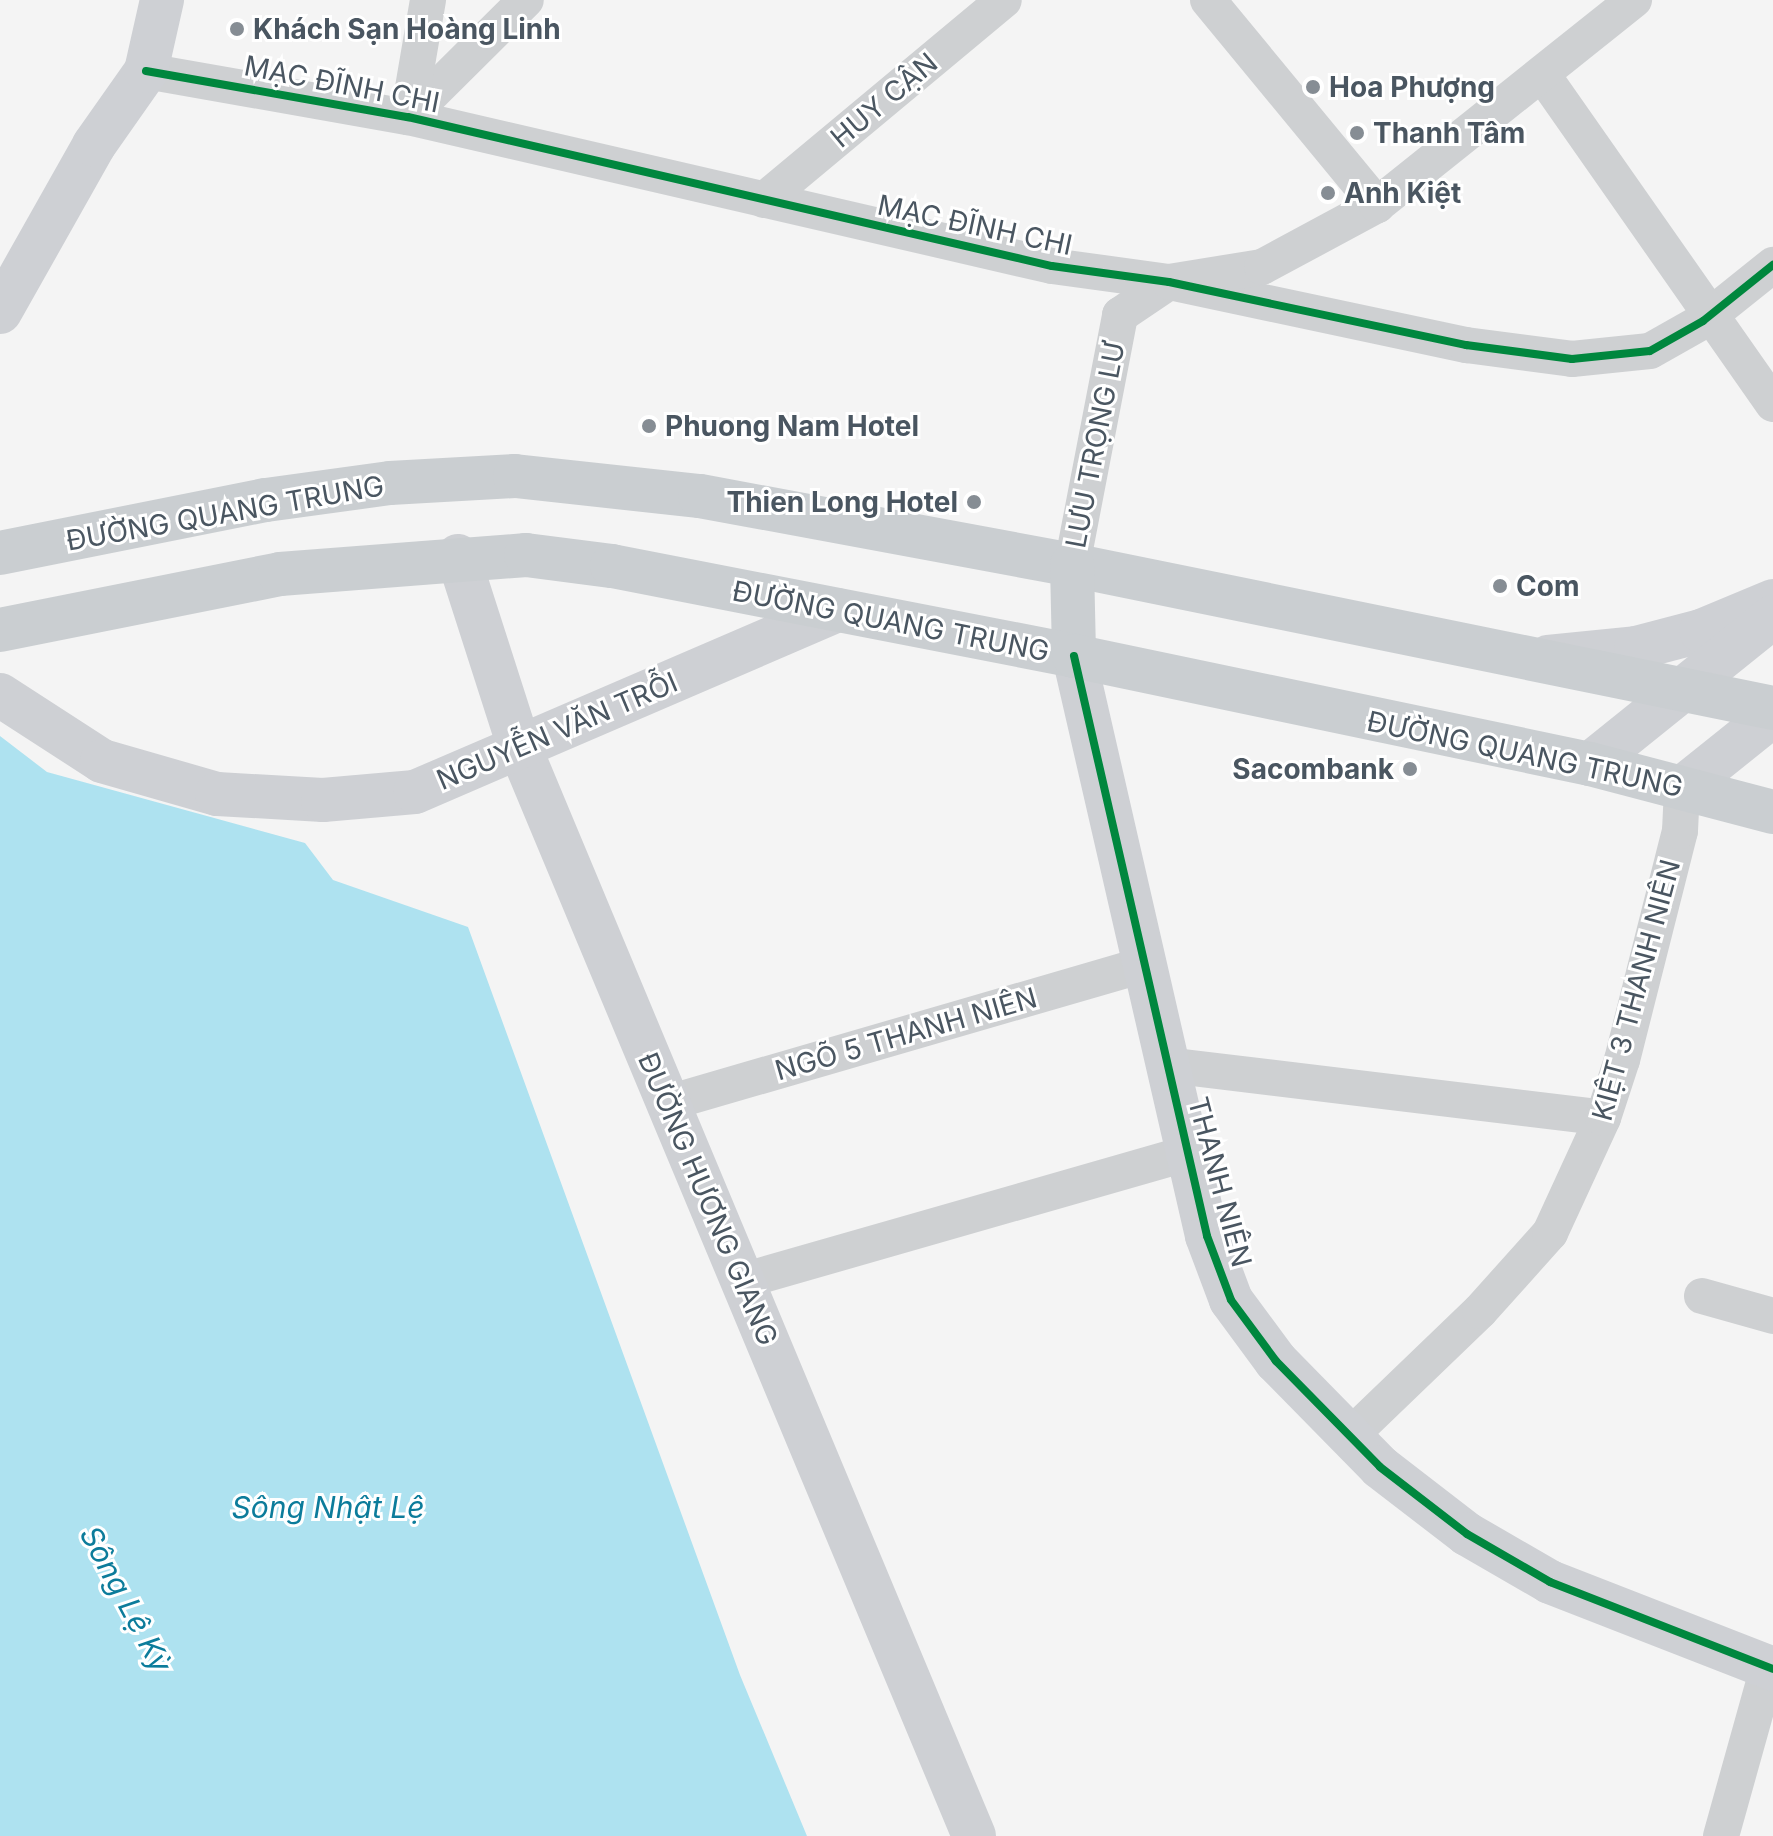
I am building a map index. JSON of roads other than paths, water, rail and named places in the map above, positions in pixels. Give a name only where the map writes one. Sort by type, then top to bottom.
[{"type":"main road","name":"ĐƯỜNG QUANG TRUNG","points":[[0,553],[90,538],[266,500],[390,483],[515,476],[700,496],[1072,565],[1537,657],[1773,708]]},
{"type":"main road","name":"ĐƯỜNG QUANG TRUNG","points":[[0,630],[280,574],[458,556],[526,555],[612,566],[1074,656],[1590,764],[1773,812]]},
{"type":"main road","points":[[1072,565],[1074,656]]},
{"type":"street","points":[[0,312],[94,145],[146,71],[162,0]]},
{"type":"street","points":[[408,117],[428,0]]},
{"type":"street","points":[[408,117],[526,0]]},
{"type":"street","name":"HUY CẬN","points":[[764,200],[1004,0]]},
{"type":"street","points":[[1208,0],[1377,205]]},
{"type":"street","name":"LƯU TRỌNG LƯ","points":[[1072,565],[1120,315],[1169,282],[1262,267],[1377,205],[1542,74],[1591,13],[1634,0]]},
{"type":"street","name":"MẠC ĐĨNH CHI","points":[[146,71],[408,117],[1052,266],[1169,282],[1466,345],[1572,359],[1650,351],[1711,315],[1773,265]]},
{"type":"street","points":[[1542,74],[1773,404]]},
{"type":"street","name":"ĐƯỜNG HƯƠNG GIANG","points":[[458,556],[519,746],[974,1836]]},
{"type":"street","points":[[1537,657],[1636,648],[1701,631],[1773,601]]},
{"type":"street","name":"NGUYỄN VĂN TRỖI","points":[[0,695],[102,761],[217,794],[323,800],[415,792],[473,771],[519,746],[838,610]]},
{"type":"street","points":[[1590,764],[1773,617]]},
{"type":"street","name":"THANH NIÊN","points":[[1074,656],[1207,1236],[1231,1300],[1276,1361],[1380,1467],[1467,1534],[1550,1582],[1770,1668]]},
{"type":"street","points":[[1682,788],[1773,715]]},
{"type":"street","name":"KIỆT 3 THANH NIÊN","points":[[1350,1436],[1480,1311],[1550,1233],[1603,1118],[1680,831],[1682,788]]},
{"type":"street","name":"NGÕ 5 THANH NIÊN","points":[[668,1103],[1144,965]]},
{"type":"street","points":[[1167,1065],[1603,1118]]},
{"type":"street","points":[[742,1281],[1188,1153]]},
{"type":"street","points":[[1702,1296],[1773,1316]]},
{"type":"street","points":[[1721,1836],[1770,1668]]},
{"type":"water","name":"Sông Nhật Lệ","points":[[0,736],[47,772],[305,843],[333,880],[468,927],[740,1675],[807,1836],[0,1836]]},
{"type":"place","name":"Khách Sạn Hoàng Linh","points":[[237,29]]},
{"type":"place","name":"Hoa Phượng","points":[[1313,87]]},
{"type":"place","name":"Thanh Tâm","points":[[1357,133]]},
{"type":"place","name":"Anh Kiệt","points":[[1328,193]]},
{"type":"place","name":"Phuong Nam Hotel","points":[[649,426]]},
{"type":"place","name":"Thien Long Hotel","points":[[974,502]]},
{"type":"place","name":"Com","points":[[1500,586]]},
{"type":"place","name":"Sacombank","points":[[1410,769]]},
{"type":"water label","name":"Sông Lệ Kỳ","points":[[126,1599]]}]
